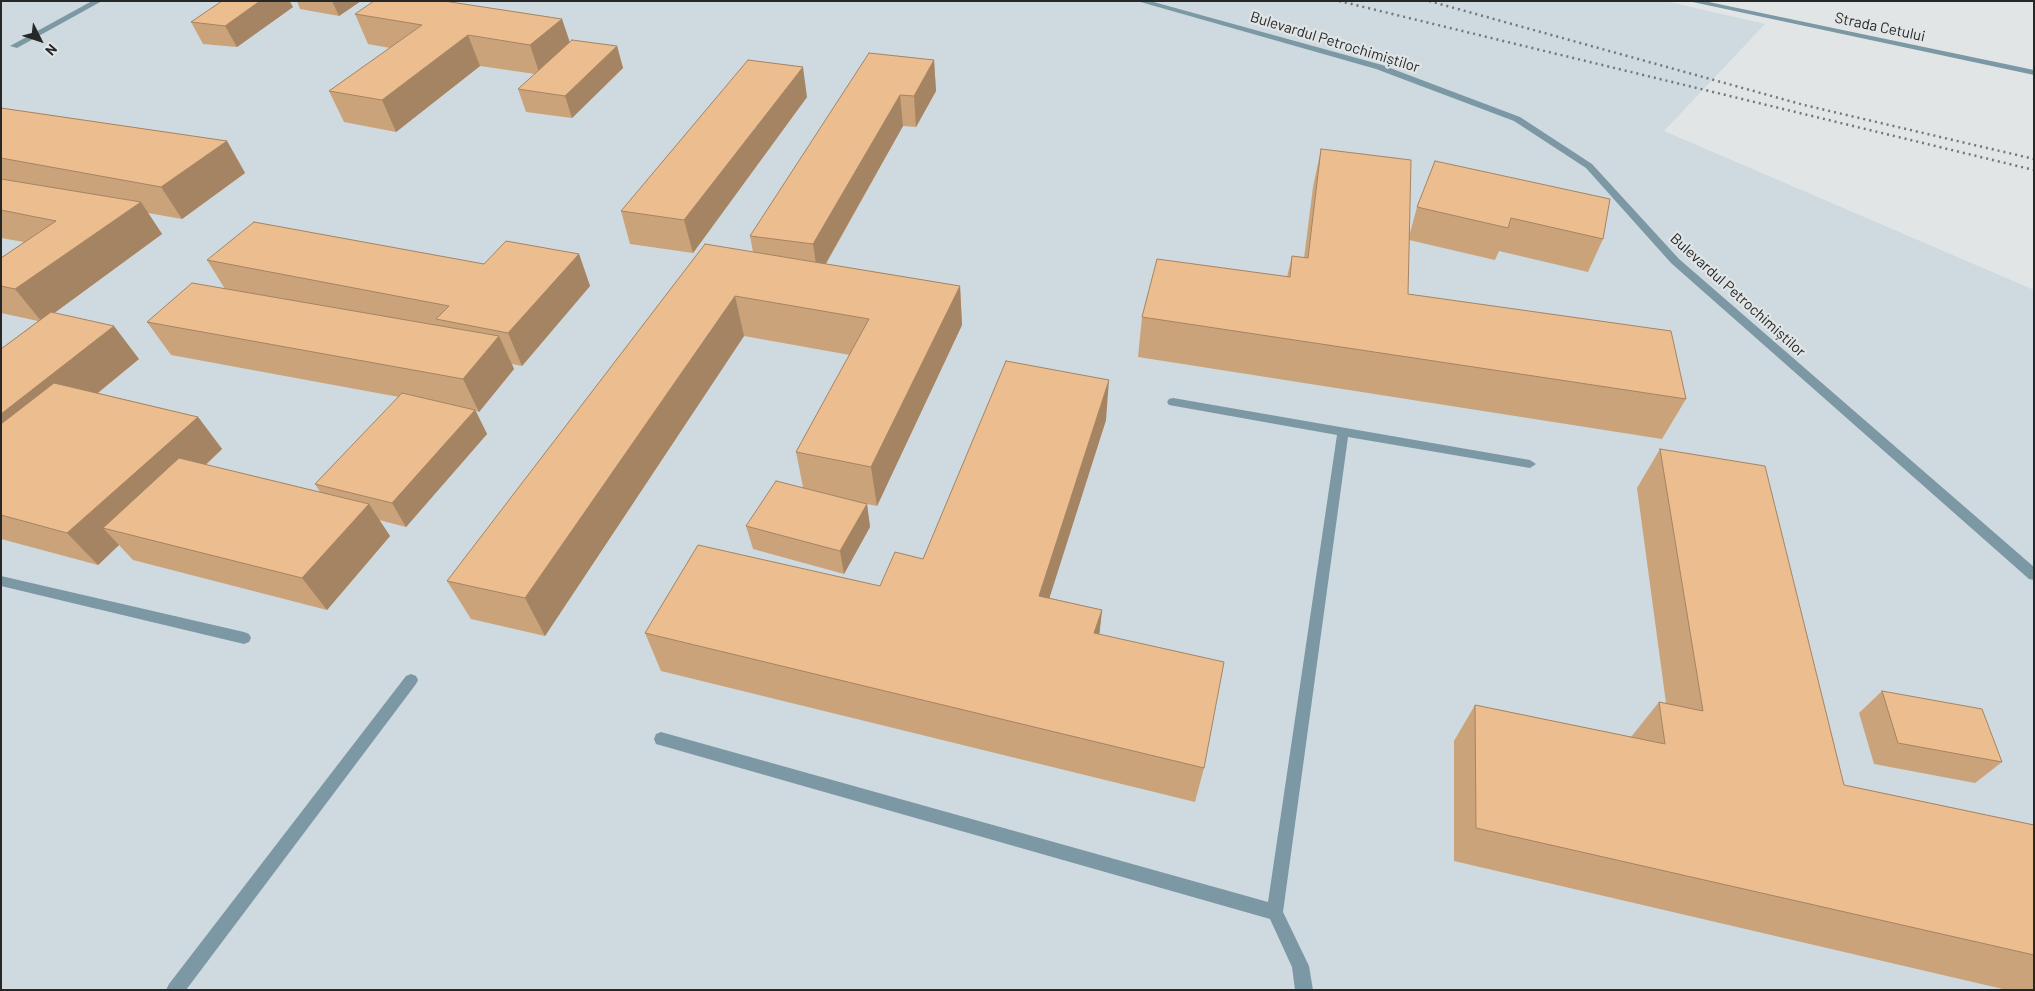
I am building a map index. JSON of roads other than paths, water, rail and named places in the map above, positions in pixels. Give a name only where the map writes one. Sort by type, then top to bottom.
[{"type":"street","points":[[14,46],[98,1]]},
{"type":"street","name":"Bulevardul Petrochimiștilor","points":[[1141,1],[1379,67],[1517,119],[1589,166],[1675,261],[2034,575]]},
{"type":"street","name":"Strada Cetului","points":[[1692,1],[2034,73]]},
{"type":"street","points":[[1173,402],[1530,464]]},
{"type":"street","points":[[1304,990],[1300,966],[1275,912],[1342,431]]},
{"type":"street","points":[[1,581],[244,638]]},
{"type":"street","points":[[175,990],[411,680]]},
{"type":"street","points":[[661,739],[1275,912]]},
{"type":"railway","points":[[1339,1],[2034,170]]},
{"type":"railway","points":[[1429,1],[1804,105],[2034,159]]}]
